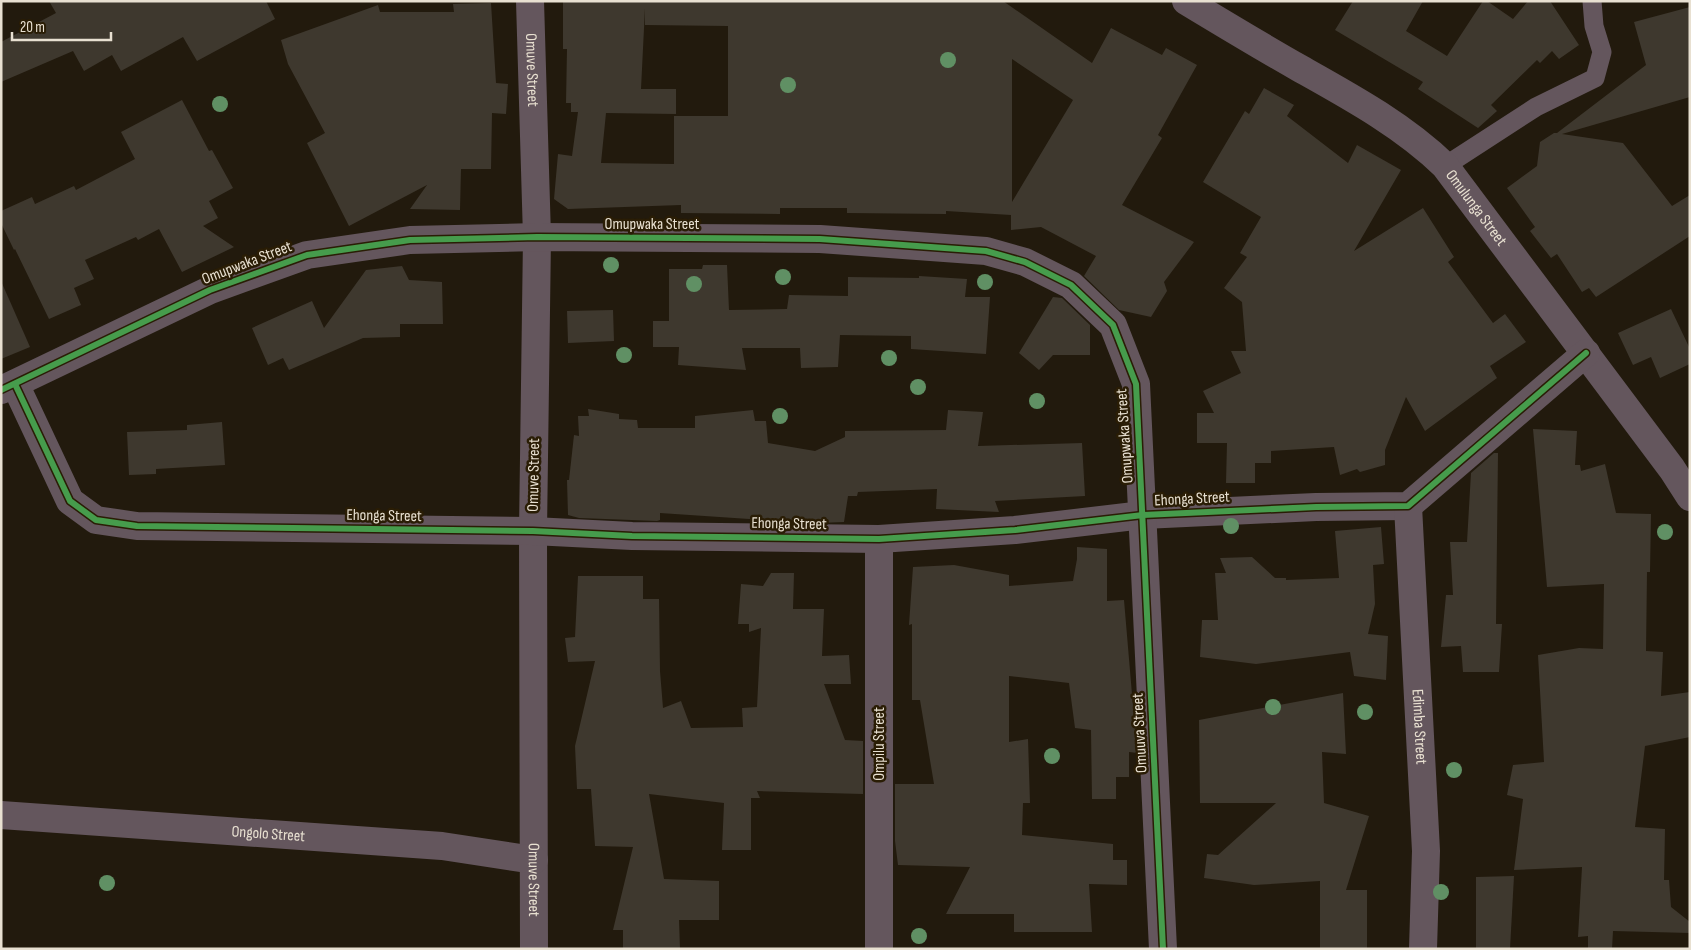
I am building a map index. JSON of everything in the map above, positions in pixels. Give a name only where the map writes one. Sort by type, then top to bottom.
[{"type":"street","name":"Omuve Street","points":[[530,1],[537,237],[533,531],[534,949]]},
{"type":"street","name":"Omulunga Street","points":[[1186,1],[1248,39],[1351,97],[1425,146],[1445,166],[1672,469],[1690,497]]},
{"type":"street","name":"Omupwaka Street","points":[[8,387],[210,290],[307,255],[410,240],[537,237],[820,239],[986,251],[1025,262],[1071,285],[1113,325],[1136,384],[1144,515]]},
{"type":"street","points":[[1408,506],[1586,353]]},
{"type":"street","name":"Ehonga Street","points":[[8,387],[70,501],[96,520],[137,526],[533,531],[632,536],[879,539],[1015,530],[1144,515],[1316,507],[1408,506]]},
{"type":"street","name":"Edimba Street","points":[[1408,506],[1426,851],[1424,949]]},
{"type":"street","name":"Omuuva Street","points":[[1144,515],[1164,949]]},
{"type":"street","name":"Ompilu Street","points":[[879,539],[879,949]]},
{"type":"street","name":"Ongolo Street","points":[[1,816],[442,846],[534,860]]},
{"type":"lane","points":[[1445,166],[1536,107],[1594,78],[1602,52],[1594,26],[1592,1]]},
{"type":"building","points":[[49,1],[266,1],[275,19],[197,61],[183,37],[121,71],[112,55],[84,71],[73,51],[1,82],[1,42],[56,13]]},
{"type":"building","points":[[563,1],[1003,1],[1092,63],[1111,28],[1162,55],[1166,48],[1197,65],[1158,135],[1162,138],[1122,205],[1194,242],[1164,282],[1167,291],[1151,317],[1119,310],[1084,276],[1096,256],[1041,227],[1011,230],[1011,215],[946,211],[946,214],[847,213],[847,208],[780,208],[780,214],[681,213],[681,205],[568,209],[554,199],[558,154],[572,156],[578,112],[571,112],[571,103],[566,103],[567,49],[563,49]],"holes":[[[645,8],[645,25],[728,26],[728,116],[674,116],[674,164],[601,163],[606,113],[676,114],[676,89],[641,89]],[[1012,59],[1073,100],[1012,202]]]},
{"type":"building","points":[[1353,1],[1423,1],[1406,31],[1447,56],[1483,1],[1487,1],[1513,19],[1528,1],[1550,1],[1579,45],[1559,59],[1552,51],[1540,63],[1537,60],[1491,105],[1497,111],[1478,128],[1418,89],[1423,82],[1335,30]]},
{"type":"building","points":[[491,3],[496,83],[508,84],[506,114],[492,113],[491,169],[461,169],[460,210],[410,209],[427,185],[349,226],[307,143],[325,133],[288,64],[281,40],[378,5],[380,12],[454,12],[453,4]]},
{"type":"building","points":[[1690,7],[1690,97],[1562,134],[1623,143],[1672,206],[1690,195],[1690,236],[1596,297],[1589,288],[1582,292],[1557,254],[1551,258],[1530,231],[1535,227],[1507,188],[1537,166],[1540,142],[1557,133],[1646,65],[1634,22]]},
{"type":"building","points":[[1264,88],[1294,105],[1287,116],[1348,163],[1357,145],[1401,170],[1354,251],[1423,208],[1454,257],[1448,262],[1493,323],[1505,314],[1526,342],[1490,366],[1497,378],[1425,431],[1406,397],[1385,450],[1385,465],[1360,472],[1357,469],[1340,475],[1334,447],[1271,451],[1271,463],[1255,463],[1255,483],[1226,483],[1227,443],[1197,443],[1197,413],[1214,413],[1203,391],[1241,373],[1231,351],[1246,351],[1242,302],[1224,288],[1247,257],[1240,253],[1261,217],[1203,182],[1245,111],[1249,114]]},
{"type":"building","points":[[182,100],[209,151],[212,150],[233,188],[209,201],[218,218],[203,226],[234,247],[182,272],[159,229],[138,240],[136,237],[85,260],[94,279],[74,288],[81,305],[49,319],[1,223],[1,211],[32,197],[35,204],[74,186],[76,190],[135,159],[121,132]]},
{"type":"building","points":[[703,265],[727,265],[729,310],[787,309],[789,295],[848,296],[848,277],[919,278],[919,276],[967,279],[965,297],[990,297],[986,354],[911,349],[911,336],[840,335],[838,367],[801,368],[800,348],[742,348],[746,370],[678,365],[679,347],[653,347],[653,321],[669,321],[669,269],[702,269]]},
{"type":"building","points":[[402,266],[409,280],[442,282],[443,324],[400,324],[400,337],[363,338],[289,370],[283,358],[268,365],[252,328],[312,301],[324,328],[366,270]]},
{"type":"building","points":[[1,281],[30,347],[1,359]]},
{"type":"building","points":[[1053,297],[1062,298],[1090,325],[1090,355],[1053,355],[1039,370],[1019,353]]},
{"type":"building","points":[[1671,309],[1690,349],[1690,364],[1660,378],[1651,357],[1633,365],[1618,333]]},
{"type":"building","points":[[613,310],[614,341],[568,343],[567,311]]},
{"type":"building","points":[[588,409],[619,414],[619,419],[637,420],[638,428],[695,428],[695,416],[753,410],[755,421],[766,421],[768,443],[815,451],[845,437],[845,431],[946,430],[948,410],[983,412],[978,446],[1082,443],[1085,496],[995,501],[999,512],[936,509],[937,489],[858,492],[857,496],[848,496],[844,522],[818,523],[818,520],[778,521],[660,513],[660,520],[657,521],[579,518],[568,515],[567,480],[569,480],[574,435],[579,436],[578,416],[589,416]]},
{"type":"building","points":[[222,422],[225,465],[156,469],[156,474],[129,475],[127,432],[187,430],[187,425]]},
{"type":"building","points":[[1533,429],[1577,431],[1575,465],[1580,465],[1581,471],[1605,464],[1616,513],[1651,514],[1650,572],[1647,572],[1646,651],[1663,652],[1661,696],[1690,692],[1690,737],[1645,746],[1635,827],[1665,829],[1664,880],[1669,880],[1671,907],[1690,922],[1690,933],[1613,931],[1612,949],[1588,949],[1588,936],[1578,937],[1582,867],[1514,870],[1523,799],[1507,795],[1513,765],[1544,762],[1538,655],[1579,648],[1603,649],[1604,584],[1547,587]]},
{"type":"building","points":[[1494,453],[1498,453],[1496,624],[1502,624],[1499,672],[1463,672],[1461,646],[1441,647],[1446,595],[1453,595],[1450,542],[1467,542],[1471,473]]},
{"type":"building","points":[[1381,527],[1384,564],[1373,565],[1375,604],[1368,634],[1388,636],[1386,680],[1354,676],[1350,652],[1256,664],[1200,657],[1202,620],[1218,620],[1215,573],[1226,573],[1220,558],[1252,557],[1275,578],[1286,578],[1286,580],[1339,578],[1335,531]]},
{"type":"building","points":[[1077,547],[1107,549],[1107,601],[1124,600],[1133,706],[1136,705],[1138,753],[1129,752],[1129,777],[1116,777],[1116,799],[1092,799],[1091,730],[1075,728],[1069,683],[1009,676],[1009,742],[1028,739],[1030,803],[1023,803],[1022,835],[1113,844],[1113,860],[1127,860],[1127,885],[1089,884],[1092,932],[1014,932],[1014,914],[946,914],[970,867],[898,865],[895,841],[895,784],[934,784],[920,700],[912,700],[912,624],[909,625],[913,567],[954,565],[1009,575],[1009,586],[1073,581]]},
{"type":"building","points":[[771,573],[794,573],[793,609],[824,609],[822,656],[849,655],[851,684],[824,684],[845,740],[863,741],[863,794],[757,791],[760,798],[751,798],[751,850],[722,850],[724,803],[649,794],[664,879],[719,881],[719,920],[679,920],[680,949],[623,949],[623,930],[613,930],[633,847],[595,846],[591,789],[577,789],[575,746],[595,661],[568,662],[565,638],[575,637],[578,576],[643,576],[643,599],[659,599],[660,671],[663,708],[681,701],[691,728],[743,727],[742,708],[757,707],[761,628],[749,632],[749,624],[738,624],[741,584],[763,586]]},
{"type":"building","points":[[1343,693],[1346,754],[1322,752],[1324,803],[1369,816],[1346,890],[1367,890],[1367,949],[1320,949],[1320,881],[1254,885],[1204,878],[1207,854],[1218,855],[1276,803],[1200,803],[1199,720]]},
{"type":"building","points":[[1514,876],[1510,949],[1476,949],[1476,877]]},
{"type":"cycle path","points":[[1,390],[210,290],[307,255],[410,240],[537,237],[820,239],[986,251],[1025,262],[1071,285],[1113,325],[1136,384],[1163,949]]},
{"type":"cycle path","points":[[15,384],[70,501],[96,520],[137,526],[533,531],[632,536],[879,539],[1015,530],[1143,515],[1316,507],[1408,506],[1586,353]]}]
